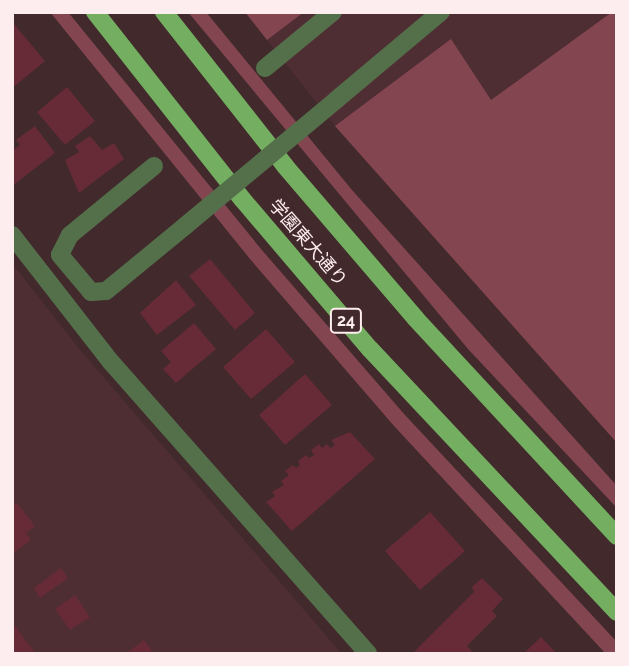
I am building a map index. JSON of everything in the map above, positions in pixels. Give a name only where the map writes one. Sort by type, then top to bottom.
[{"type":"main road","name":"学園東大通り","points":[[95,12],[243,200],[370,349],[617,612]]},
{"type":"main road","name":"学園東大通り","points":[[164,12],[285,166],[416,319],[617,536]]},
{"type":"street","points":[[265,68],[333,12]]},
{"type":"street","points":[[153,166],[70,235],[60,255],[91,292],[106,291],[440,12]]},
{"type":"street","points":[[12,235],[111,362],[368,654]]},
{"type":"shaded area","points":[[50,12],[68,12],[261,249],[405,415],[617,642],[617,654],[606,654],[394,426],[250,259]]},
{"type":"shaded area","points":[[188,12],[206,12],[352,190],[617,486],[617,508],[468,349]]},
{"type":"shaded area","points":[[245,12],[617,12],[617,443],[335,126]]},
{"type":"shaded area","points":[[245,12],[304,12],[267,40]]},
{"type":"shaded area","points":[[612,12],[617,12],[617,443],[335,126],[451,39],[491,100]]},
{"type":"shaded area","points":[[12,263],[76,345],[342,654],[12,654]]},
{"type":"building","points":[[14,24],[45,61],[15,86],[12,82]]},
{"type":"building","points":[[67,87],[95,121],[65,145],[37,112]]},
{"type":"building","points":[[35,126],[55,153],[12,186],[12,151],[20,145],[16,140]]},
{"type":"building","points":[[90,136],[102,150],[114,143],[124,159],[79,193],[65,160],[79,152],[75,146]]},
{"type":"building","points":[[210,259],[255,313],[235,330],[189,276]]},
{"type":"building","points":[[176,280],[196,305],[157,335],[140,313]]},
{"type":"building","points":[[194,323],[216,349],[176,383],[163,369],[171,362],[161,351]]},
{"type":"building","points":[[266,329],[295,362],[251,399],[223,367]]},
{"type":"building","points":[[305,374],[332,405],[285,445],[259,415]]},
{"type":"building","points":[[350,432],[375,459],[292,531],[266,502],[275,496],[272,492],[284,485],[281,481],[289,475],[285,471],[293,465],[296,468],[300,465],[298,461],[306,455],[309,458],[314,455],[311,450],[319,444],[322,448],[327,444],[330,448],[335,445],[331,440]]},
{"type":"building","points":[[17,503],[35,526],[26,533],[31,540],[12,554],[12,504]]},
{"type":"building","points":[[430,512],[465,551],[420,590],[385,551]]},
{"type":"building","points":[[61,568],[68,578],[40,598],[34,588]]},
{"type":"building","points":[[482,578],[503,599],[492,611],[497,616],[467,646],[472,651],[469,654],[412,654],[474,592],[472,587]]},
{"type":"building","points":[[75,595],[90,617],[70,630],[55,609]]},
{"type":"building","points":[[12,622],[36,654],[12,654]]},
{"type":"building","points":[[541,637],[557,654],[523,654]]},
{"type":"building","points":[[144,640],[154,654],[125,654]]}]
